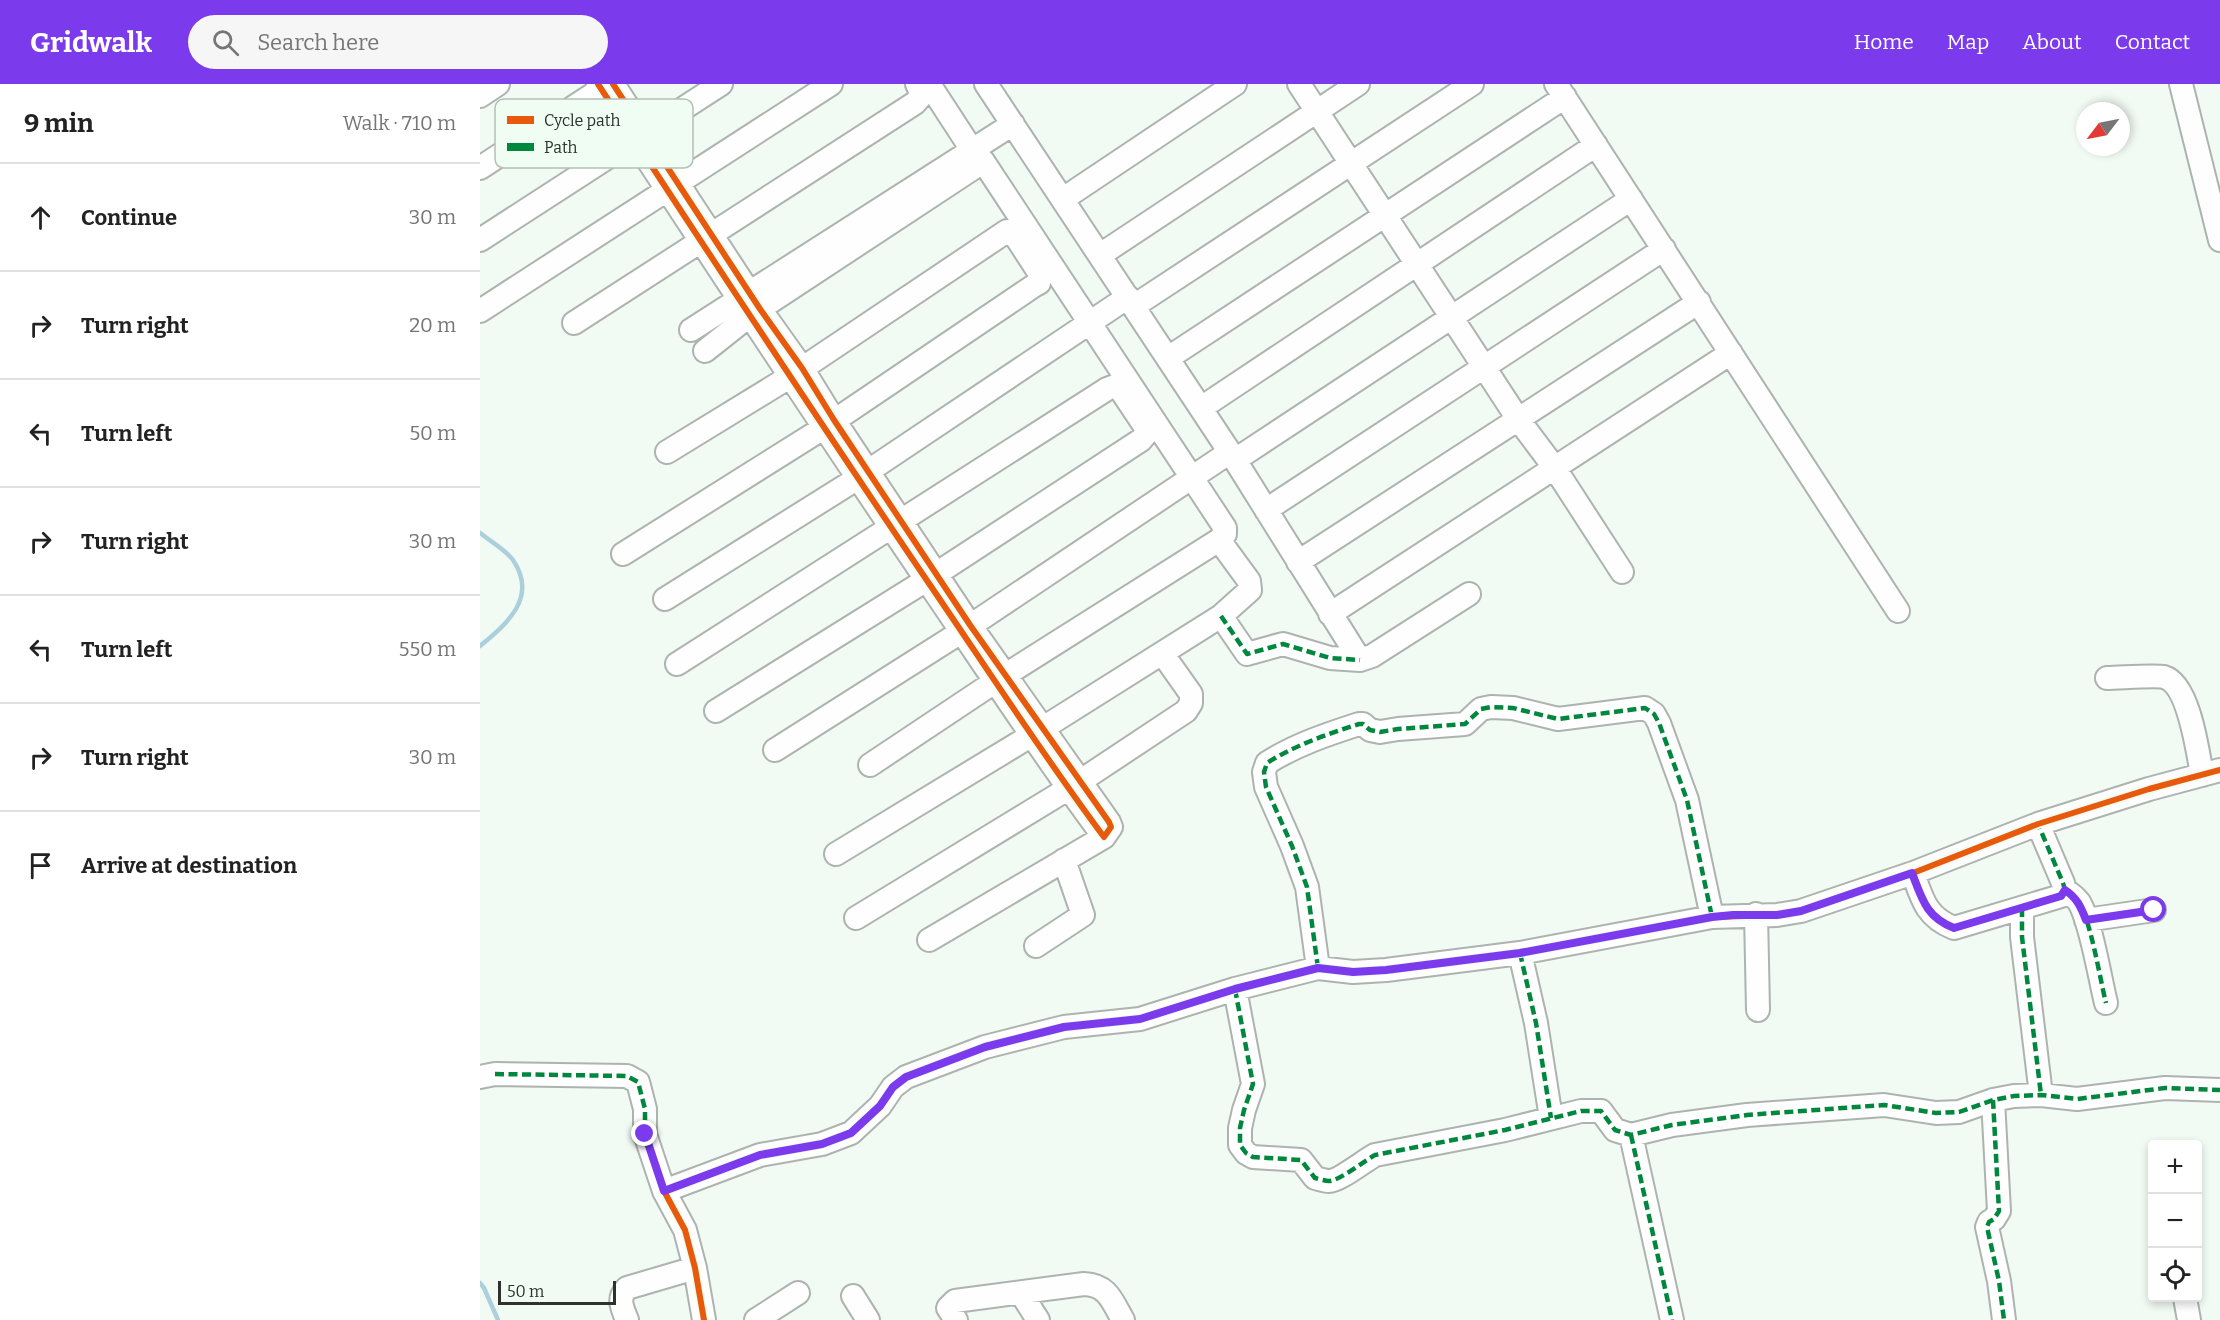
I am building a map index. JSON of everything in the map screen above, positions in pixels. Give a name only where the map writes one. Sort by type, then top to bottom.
[{"type":"street","points":[[480,96],[498,84]]},
{"type":"street","points":[[693,102],[721,84]]},
{"type":"street","points":[[480,311],[831,84]]},
{"type":"street","points":[[574,322],[915,103],[922,95],[917,84]]},
{"type":"street","points":[[870,765],[1225,534],[1225,528],[1090,322],[929,84]]},
{"type":"street","points":[[986,84],[1233,456],[1360,660]]},
{"type":"street","points":[[1063,199],[1235,84]]},
{"type":"street","points":[[1299,84],[1484,368],[1554,467],[1622,572]]},
{"type":"street","points":[[1100,255],[1358,84]]},
{"type":"street","points":[[665,599],[862,474],[1090,322],[1131,302],[1351,164],[1472,84]]},
{"type":"street","points":[[2181,84],[2220,240]]},
{"type":"street","points":[[585,99],[606,85],[615,99]]},
{"type":"street","points":[[1168,358],[1384,215],[1560,90],[1898,611]]},
{"type":"street","points":[[692,330],[749,305],[1017,130]]},
{"type":"street","points":[[1201,408],[1596,145]]},
{"type":"street","points":[[480,168],[495,158]]},
{"type":"street","points":[[480,240],[591,168]]},
{"type":"street","points":[[661,168],[749,305],[797,372],[965,628],[1074,785],[1111,827],[1104,837],[929,940]]},
{"type":"street","points":[[775,750],[1192,478],[1233,456],[1451,318],[1631,199]]},
{"type":"street","points":[[623,554],[829,423],[1039,283],[1040,274],[1012,231],[1007,231],[797,372],[667,452]]},
{"type":"street","points":[[1266,510],[1664,249]]},
{"type":"street","points":[[1298,562],[1699,302]]},
{"type":"street","points":[[705,351],[749,305]]},
{"type":"street","points":[[1330,614],[1731,353]]},
{"type":"street","points":[[676,664],[1107,388],[1115,386],[1120,389],[1146,428],[1146,434],[1142,440],[931,577],[716,711]]},
{"type":"street","points":[[836,854],[1037,732],[1221,616],[1250,590],[1249,581],[1219,540]]},
{"type":"street","points":[[1221,616],[1247,654],[1283,644],[1330,658],[1360,660],[1372,656],[1469,594]]},
{"type":"street","points":[[856,918],[1074,785],[1186,711],[1191,703],[1191,694],[1162,653]]},
{"type":"street","points":[[664,1191],[760,1155],[822,1144],[851,1133],[880,1106],[893,1087],[906,1077],[985,1047],[1064,1027],[1140,1019],[1235,989],[1318,968],[1353,972],[1386,970],[1520,953],[1712,917],[1777,915],[1801,911],[1912,873],[2038,824],[2211,772],[2175,685],[2164,677],[2107,678]]},
{"type":"street","points":[[1318,968],[1307,887],[1266,787],[1264,772],[1267,763],[1277,757],[1325,735],[1359,724],[1363,724],[1374,732],[1380,732],[1465,724],[1481,709],[1491,707],[1513,708],[1558,719],[1645,708],[1654,714],[1659,723],[1687,800],[1712,917]]},
{"type":"street","points":[[2038,824],[2065,890],[2073,895],[2080,904],[2106,1003]]},
{"type":"street","points":[[1036,946],[1083,915],[1064,860]]},
{"type":"street","points":[[1912,873],[1921,897],[1932,916],[1942,924],[1954,928],[2061,896],[2065,890]]},
{"type":"street","points":[[2022,908],[2022,937],[2041,1095]]},
{"type":"street","points":[[2086,920],[2154,910]]},
{"type":"street","points":[[1756,915],[1758,1010]]},
{"type":"street","points":[[1520,953],[1536,1023],[1551,1118]]},
{"type":"street","points":[[1235,989],[1253,1084],[1240,1128],[1240,1145],[1250,1155],[1301,1160],[1315,1178],[1330,1181],[1342,1177],[1375,1155],[1505,1130],[1581,1111],[1600,1111],[1615,1130],[1631,1135],[1672,1125],[1730,1117],[1884,1105],[1936,1113],[1959,1112],[1993,1100],[2014,1096],[2041,1095],[2078,1099],[2165,1088],[2220,1090]]},
{"type":"street","points":[[480,1077],[495,1074],[627,1076],[638,1082],[645,1109],[645,1134],[664,1191],[686,1230],[704,1320]]},
{"type":"street","points":[[1993,1100],[1999,1211],[1987,1227],[1999,1281],[2004,1320]]},
{"type":"street","points":[[1631,1135],[1672,1320]]},
{"type":"street","points":[[627,1320],[620,1302],[627,1288],[695,1268]]},
{"type":"street","points":[[956,1320],[948,1308],[955,1301],[1084,1284],[1097,1284],[1106,1292],[1123,1320]]},
{"type":"street","points":[[769,1316],[798,1293]]},
{"type":"street","points":[[1021,1293],[1038,1320]]},
{"type":"street","points":[[853,1296],[868,1320]]},
{"type":"street","points":[[2186,1302],[2189,1320]]},
{"type":"waterway","points":[[480,533],[510,556],[520,573],[522,586],[521,597],[516,608],[500,628],[480,646]]},
{"type":"waterway","points":[[480,1283],[498,1320]]},
{"type":"marked path","points":[[1221,616],[1247,654],[1283,644],[1330,658],[1360,660]]},
{"type":"marked path","points":[[1318,968],[1307,887],[1266,787],[1264,772],[1267,763],[1300,745],[1359,724],[1380,732],[1465,724],[1481,709],[1491,707],[1513,708],[1558,719],[1645,708],[1654,714],[1659,723],[1687,800],[1712,917]]},
{"type":"marked path","points":[[1913,873],[1931,913],[1954,928],[2061,896],[2065,890],[2063,883],[2038,824]]},
{"type":"marked path","points":[[2065,890],[2079,902],[2083,911],[2106,1003]]},
{"type":"marked path","points":[[2022,908],[2022,937],[2041,1095]]},
{"type":"marked path","points":[[2086,920],[2154,910]]},
{"type":"marked path","points":[[1520,953],[1536,1023],[1551,1118]]},
{"type":"marked path","points":[[1235,989],[1253,1084],[1240,1128],[1240,1145],[1246,1153],[1253,1157],[1301,1160],[1315,1178],[1327,1181],[1339,1178],[1375,1155],[1505,1130],[1581,1111],[1601,1111],[1615,1130],[1631,1135],[1672,1125],[1747,1115],[1884,1105],[1936,1113],[1959,1112],[1993,1100],[2014,1096],[2041,1095],[2077,1099],[2165,1088],[2220,1090]]},
{"type":"marked path","points":[[495,1074],[627,1076],[638,1082],[645,1109],[645,1134],[664,1191]]},
{"type":"marked path","points":[[1993,1100],[1999,1211],[1987,1227],[1999,1281],[2004,1320]]},
{"type":"marked path","points":[[1631,1135],[1672,1320]]},
{"type":"cycle path","points":[[598,84],[608,99]]},
{"type":"cycle path","points":[[613,84],[623,99]]},
{"type":"cycle path","points":[[653,168],[886,520],[1036,742],[1104,837],[1111,827],[1109,822],[970,625],[668,168]]},
{"type":"cycle path","points":[[704,1320],[695,1268],[685,1230],[664,1191],[760,1155],[822,1144],[851,1133],[880,1106],[893,1087],[906,1077],[985,1047],[1064,1027],[1140,1019],[1235,989],[1318,968],[1353,972],[1386,970],[1520,953],[1712,917],[1777,915],[1801,911],[1913,873],[2038,824],[2149,789],[2220,770]]},
{"type":"route","points":[[645,1134],[664,1191],[760,1155],[822,1144],[851,1133],[880,1106],[893,1087],[906,1077],[985,1047],[1064,1027],[1140,1019],[1235,989],[1318,968],[1353,972],[1386,970],[1520,953],[1712,917],[1777,915],[1801,911],[1912,873],[1921,897],[1932,916],[1942,924],[1954,928],[2061,896],[2065,890],[2073,895],[2080,904],[2086,920],[2154,910]]}]
